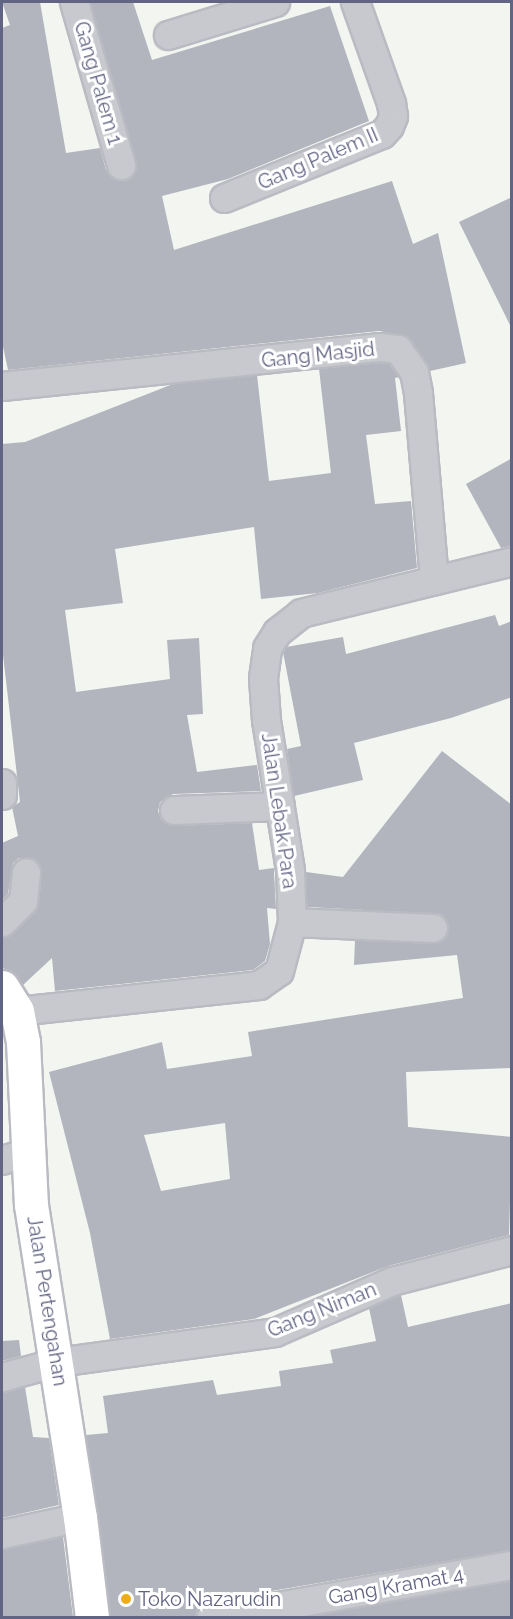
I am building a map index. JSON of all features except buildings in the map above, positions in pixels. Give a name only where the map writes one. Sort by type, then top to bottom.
[{"type":"street","name":"Gang Palem 1","points":[[74,2],[122,165]]},
{"type":"street","points":[[168,35],[275,2]]},
{"type":"street","name":"Gang Palem II","points":[[224,198],[382,134],[389,126],[393,116],[391,103],[355,2]]},
{"type":"street","name":"Gang Masjid","points":[[2,386],[380,347],[398,349],[414,372],[418,393],[434,580]]},
{"type":"street","name":"Jalan Lebak Para","points":[[9,999],[259,985],[279,971],[292,922],[290,870],[266,720],[263,678],[267,648],[277,632],[301,614],[512,561]]},
{"type":"street","points":[[2,783],[2,795]]},
{"type":"street","points":[[174,810],[280,806]]},
{"type":"street","points":[[2,922],[23,901],[26,872]]},
{"type":"street","points":[[292,922],[434,928]]},
{"type":"street","name":"Jalan Pertengahan","points":[[9,999],[23,1042],[14,1156],[57,1362],[92,1617]]},
{"type":"street","name":"Gang Niman","points":[[2,1377],[57,1362],[275,1332],[392,1281],[512,1250]]},
{"type":"street","points":[[2,1534],[80,1517]]},
{"type":"street","name":"Gang Kramat 4","points":[[210,1617],[512,1564]]},
{"type":"place","name":"Toko Nazarudin","points":[[126,1599]]}]
